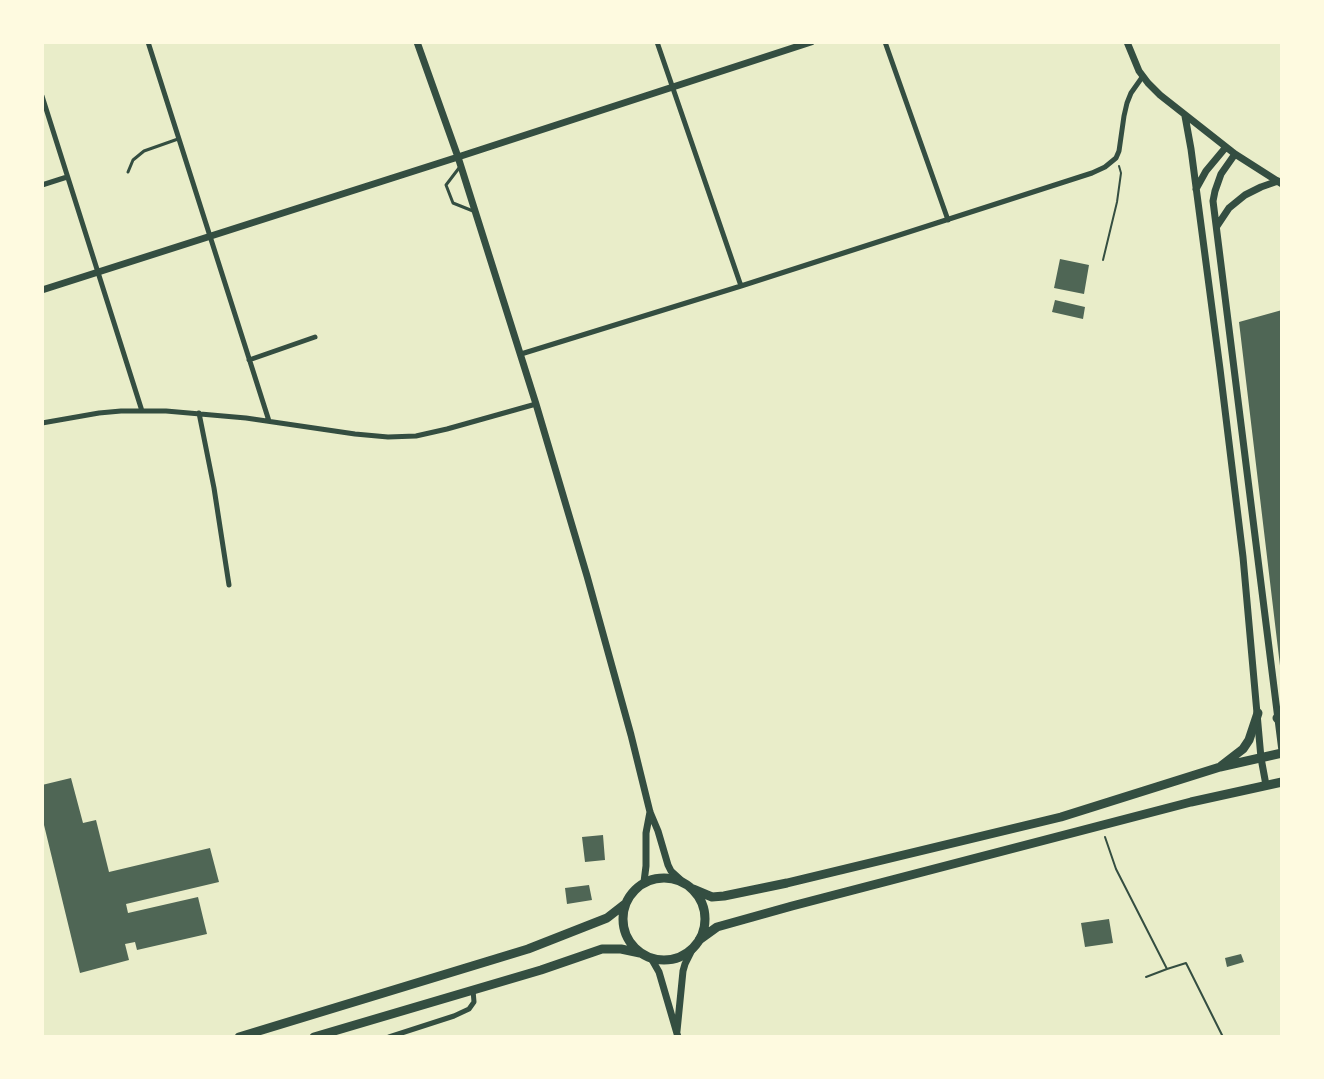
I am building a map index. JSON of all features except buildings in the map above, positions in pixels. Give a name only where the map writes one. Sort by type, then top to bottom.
[{"type":"main road","points":[[1220,768],[1243,749],[1249,740],[1258,713]]},
{"type":"main road","points":[[693,890],[712,897],[787,883],[1061,817],[1220,768],[1282,752]]},
{"type":"main road","points":[[699,940],[717,927],[792,906],[1102,825],[1282,782]]},
{"type":"main road","points":[[314,1037],[541,970],[602,949],[621,949],[662,960],[684,955],[699,940],[704,929],[705,918],[699,896],[682,881],[660,877],[644,882],[631,893],[622,914],[622,925],[632,946],[640,953]]},
{"type":"main road","points":[[239,1037],[528,949],[607,918],[625,904]]},
{"type":"street","points":[[148,42],[269,421]]},
{"type":"street","points":[[417,42],[458,157],[521,354],[587,576],[650,812],[668,865],[682,881]]},
{"type":"street","points":[[657,42],[741,286]]},
{"type":"street","points":[[42,290],[811,42]]},
{"type":"street","points":[[885,42],[948,220]]},
{"type":"street","points":[[1127,42],[1143,76],[1160,95],[1226,147],[1280,183]]},
{"type":"street","points":[[521,354],[948,220],[1106,167],[1116,158],[1119,151],[1127,103],[1143,76]]},
{"type":"street","points":[[42,96],[142,411]]},
{"type":"street","points":[[1185,116],[1242,545],[1261,758],[1266,785]]},
{"type":"street","points":[[1196,189],[1206,171],[1226,147]]},
{"type":"street","points":[[1236,154],[1221,174],[1213,201],[1280,721],[1282,752]]},
{"type":"street","points":[[42,185],[68,177]]},
{"type":"street","points":[[1217,226],[1229,208],[1245,195],[1261,187],[1280,183]]},
{"type":"street","points":[[249,360],[315,337]]},
{"type":"street","points":[[42,423],[99,413],[142,411],[269,421],[355,434],[388,437],[416,436],[536,404]]},
{"type":"street","points":[[199,414],[214,488],[229,585]]},
{"type":"street","points":[[644,882],[646,833],[650,812]]},
{"type":"street","points":[[677,1034],[683,971],[693,948]]},
{"type":"street","points":[[651,958],[659,972],[677,1034]]},
{"type":"street","points":[[389,1037],[469,1009],[474,1002],[473,990]]},
{"type":"lane","points":[[128,172],[133,160],[144,152],[180,139]]},
{"type":"lane","points":[[460,166],[446,185],[453,203],[476,213]]},
{"type":"path","points":[[1103,260],[1113,225],[1120,183],[1121,173],[1116,158]]},
{"type":"path","points":[[1102,825],[1116,870],[1167,969]]},
{"type":"path","points":[[1146,977],[1186,963],[1223,1037]]}]
